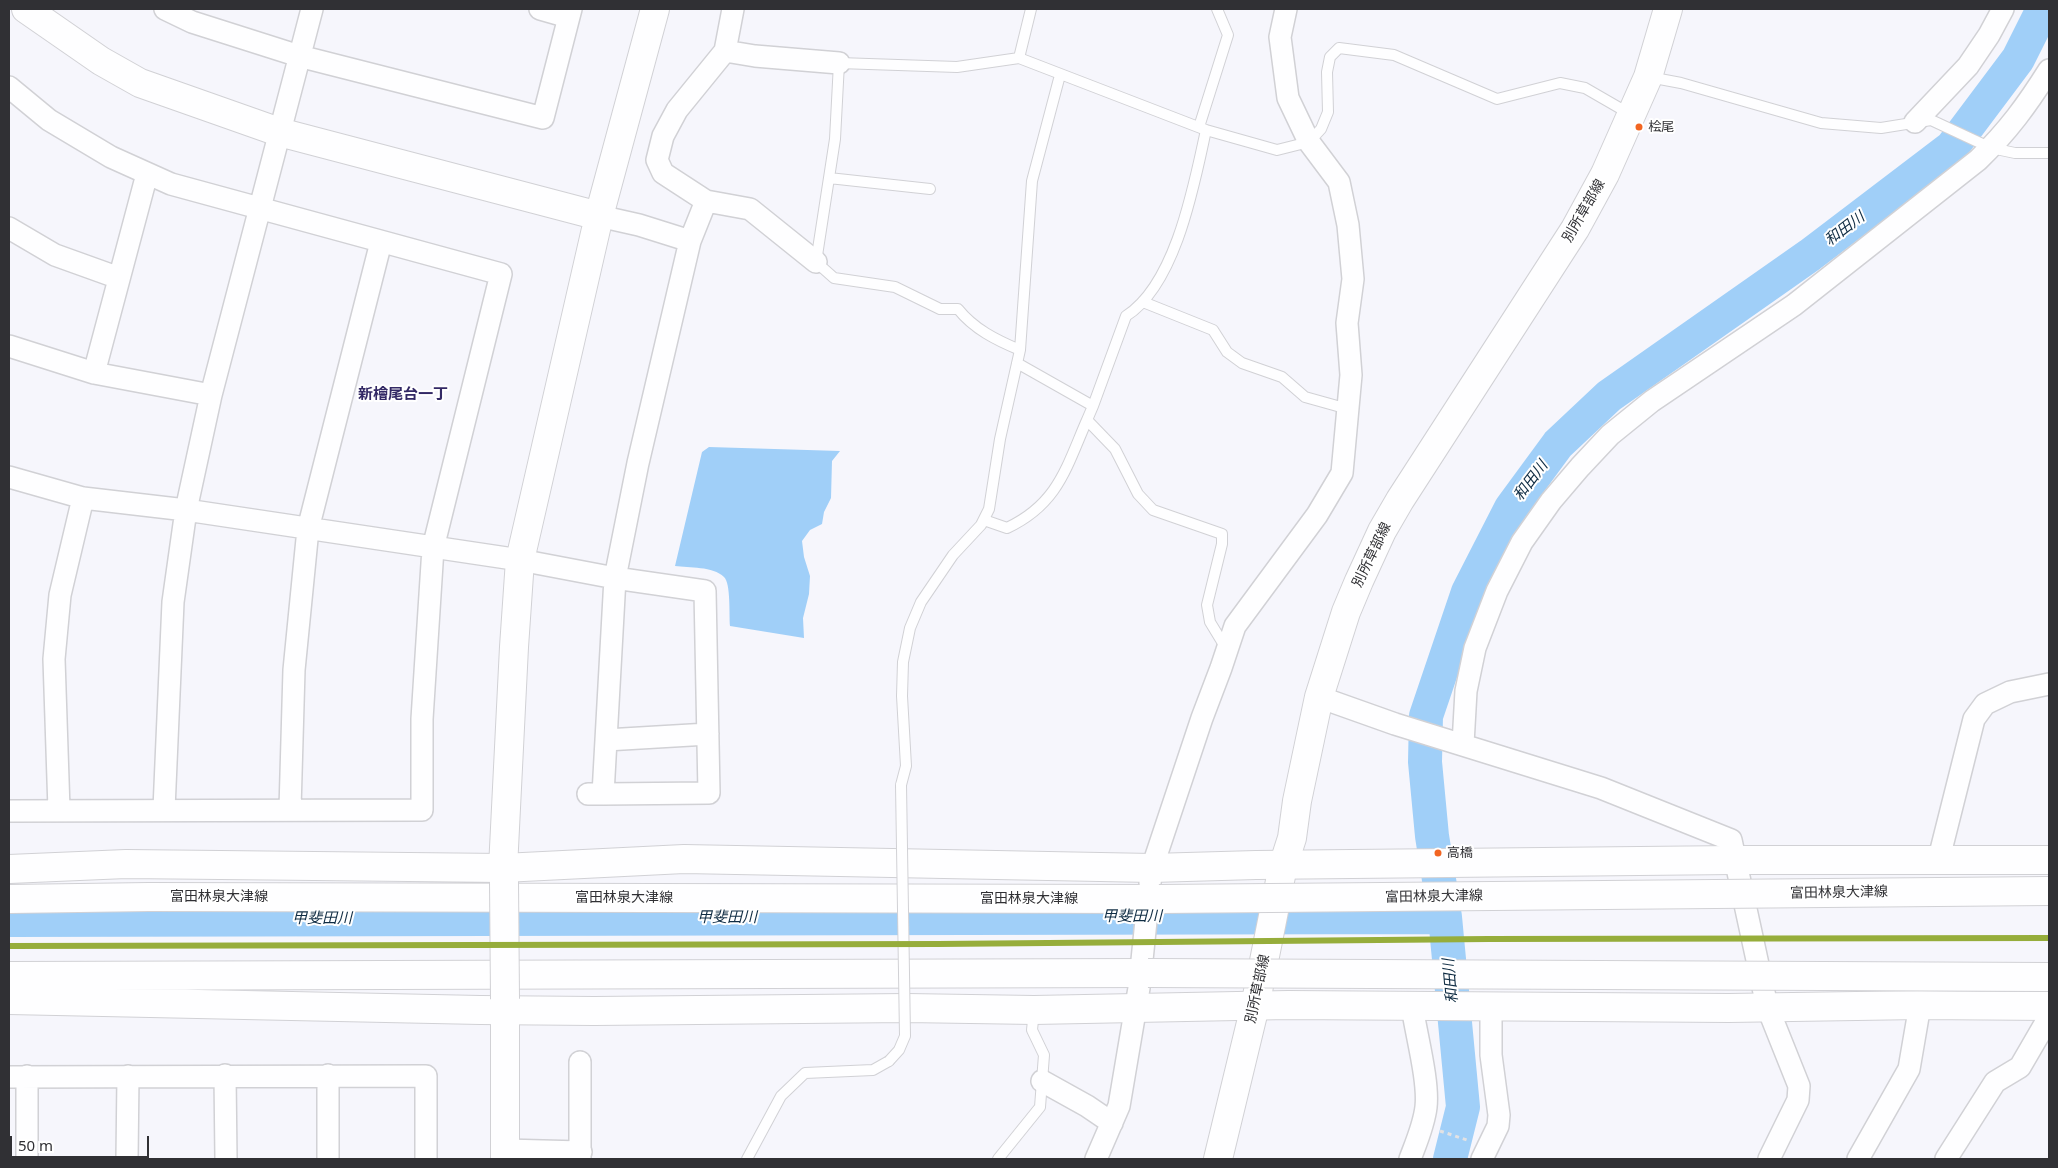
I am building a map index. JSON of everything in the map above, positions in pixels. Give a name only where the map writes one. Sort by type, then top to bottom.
[{"type":"main road","points":[[26,9],[101,61],[140,83],[279,132],[599,216]]},
{"type":"main road","points":[[505,1155],[504,875],[514,647],[520,560],[599,216],[655,9]]},
{"type":"main road","name":"別所草部線","points":[[1218,1159],[1256,1006],[1283,866],[1292,838],[1297,801],[1319,697],[1346,612],[1382,531],[1400,500],[1574,229],[1605,174],[1648,77],[1668,9]]},
{"type":"main road","points":[[9,869],[126,864],[504,875],[684,859],[1152,890],[1283,866],[1735,860],[1938,862],[2049,860]]},
{"type":"main road","name":"富田林泉大津線","points":[[9,899],[1152,890],[2049,891]]},
{"type":"main road","points":[[9,976],[1142,982],[2049,978]]},
{"type":"main road","points":[[9,1000],[1034,1010],[1142,982],[1256,1006],[1729,1008],[1920,1005],[2049,1006]]},
{"type":"street","points":[[165,9],[192,22],[299,56],[543,118],[570,13],[540,9]]},
{"type":"street","points":[[164,809],[172,602],[186,510],[211,395],[312,9]]},
{"type":"street","points":[[733,9],[725,51],[677,110],[662,136],[657,160],[663,173],[706,201],[750,209],[816,262]]},
{"type":"street","points":[[1096,1159],[1119,1106],[1142,982],[1152,890],[1202,718],[1235,626],[1317,515],[1342,472],[1351,375],[1347,323],[1353,279],[1348,225],[1339,182],[1309,142],[1288,98],[1280,37],[1286,9]]},
{"type":"street","points":[[1923,121],[1968,66],[1989,35],[2003,9]]},
{"type":"street","points":[[725,51],[755,56],[839,63]]},
{"type":"street","points":[[1460,743],[1466,691],[1475,648],[1497,591],[1522,542],[1551,501],[1610,435],[1652,401],[1794,305],[1937,195],[1988,147],[2005,134],[2025,108],[2049,70]]},
{"type":"street","points":[[9,87],[48,120],[111,157],[171,184],[501,274],[433,548],[422,719],[422,810],[9,810]]},
{"type":"street","points":[[94,373],[147,174]]},
{"type":"street","points":[[9,476],[83,498],[186,510],[520,560],[615,578],[705,591],[709,793],[595,794],[606,740],[615,578],[638,463],[690,242],[706,201]]},
{"type":"street","points":[[599,216],[690,242]]},
{"type":"street","points":[[9,228],[54,255],[119,278]]},
{"type":"street","points":[[290,809],[294,670],[308,529],[381,242]]},
{"type":"street","points":[[9,346],[94,373],[211,395]]},
{"type":"street","points":[[59,810],[54,659],[60,595],[83,498]]},
{"type":"street","points":[[1938,862],[1974,719],[1985,704],[2010,692],[2049,684]]},
{"type":"street","points":[[1319,697],[1395,724],[1601,788],[1731,840],[1767,1006],[1799,1086],[1798,1100],[1769,1159]]},
{"type":"street","points":[[606,740],[708,734]]},
{"type":"street","points":[[1858,1159],[1909,1069],[1920,1005]]},
{"type":"street","points":[[1410,1159],[1422,1126],[1426,1106],[1417,1006]]},
{"type":"street","points":[[1478,1150],[1498,1126],[1499,1116],[1491,1055],[1488,1006]]},
{"type":"street","points":[[1946,1159],[1995,1082],[2020,1067],[2049,1017]]},
{"type":"street","points":[[505,1155],[581,1156],[580,1062]]},
{"type":"street","points":[[226,1075],[226,1159]]},
{"type":"street","points":[[328,1075],[328,1159]]},
{"type":"street","points":[[27,1159],[18,1076],[328,1075],[426,1076],[426,1159]]},
{"type":"street","points":[[127,1159],[128,1076]]},
{"type":"street","points":[[1042,1082],[1087,1106],[1112,1123]]},
{"type":"lane","points":[[1019,58],[1031,9]]},
{"type":"lane","points":[[984,520],[1007,528],[1026,519],[1046,502],[1058,484],[1087,420],[1126,316],[1136,310],[1156,286],[1179,236],[1194,186],[1202,128],[1228,35],[1217,9]]},
{"type":"lane","points":[[1020,350],[995,340],[968,321],[958,309],[940,309],[895,287],[834,278],[816,262],[835,139],[839,63],[957,67],[1019,58],[1202,128],[1277,150],[1309,142],[1321,129],[1328,112],[1327,72],[1330,56],[1339,48],[1394,55],[1497,99],[1560,83],[1585,88],[1631,114]]},
{"type":"lane","points":[[747,1159],[782,1096],[806,1073],[873,1070],[889,1061],[899,1050],[905,1036],[901,785],[906,766],[902,696],[903,662],[910,628],[921,602],[953,554],[984,520],[989,509],[1000,439],[1020,350],[1032,181],[1060,75]]},
{"type":"lane","points":[[1648,77],[1681,83],[1821,123],[1881,128],[1923,121],[1988,147],[2015,153],[2049,153]]},
{"type":"lane","points":[[829,178],[930,189]]},
{"type":"lane","points":[[1142,302],[1214,330],[1227,352],[1242,362],[1282,377],[1305,397],[1348,409]]},
{"type":"lane","points":[[1017,364],[1093,406]]},
{"type":"lane","points":[[1087,420],[1115,449],[1138,494],[1152,510],[1222,534],[1222,544],[1207,605],[1210,622],[1227,650]]},
{"type":"lane","points":[[998,1159],[1040,1107],[1044,1055],[1032,1030],[1034,1010]]},
{"type":"path","points":[[1438,1131],[1478,1150]]},
{"type":"water","points":[[709,447],[840,451],[832,461],[831,498],[824,512],[822,524],[810,530],[802,541],[804,557],[810,576],[809,594],[803,618],[804,638],[730,626],[729,593],[724,577],[707,569],[675,566],[702,452]]},
{"type":"waterway","name":"和田川","points":[[1450,1159],[1463,1107],[1445,917],[1432,836],[1425,762],[1426,716],[1468,592],[1511,508],[1558,444],[1609,396],[1810,255],[1952,147],[2018,59],[2043,9]]},
{"type":"waterway","name":"甲斐田川","points":[[9,920],[1445,917]]},
{"type":"transit line","points":[[9,946],[938,944],[1489,939],[2049,938]]},
{"type":"place","name":"桧尾","points":[[1639,127]]},
{"type":"place","name":"高橋","points":[[1438,853]]},
{"type":"district","name":"新檜尾台一丁","points":[[403,395]]}]
